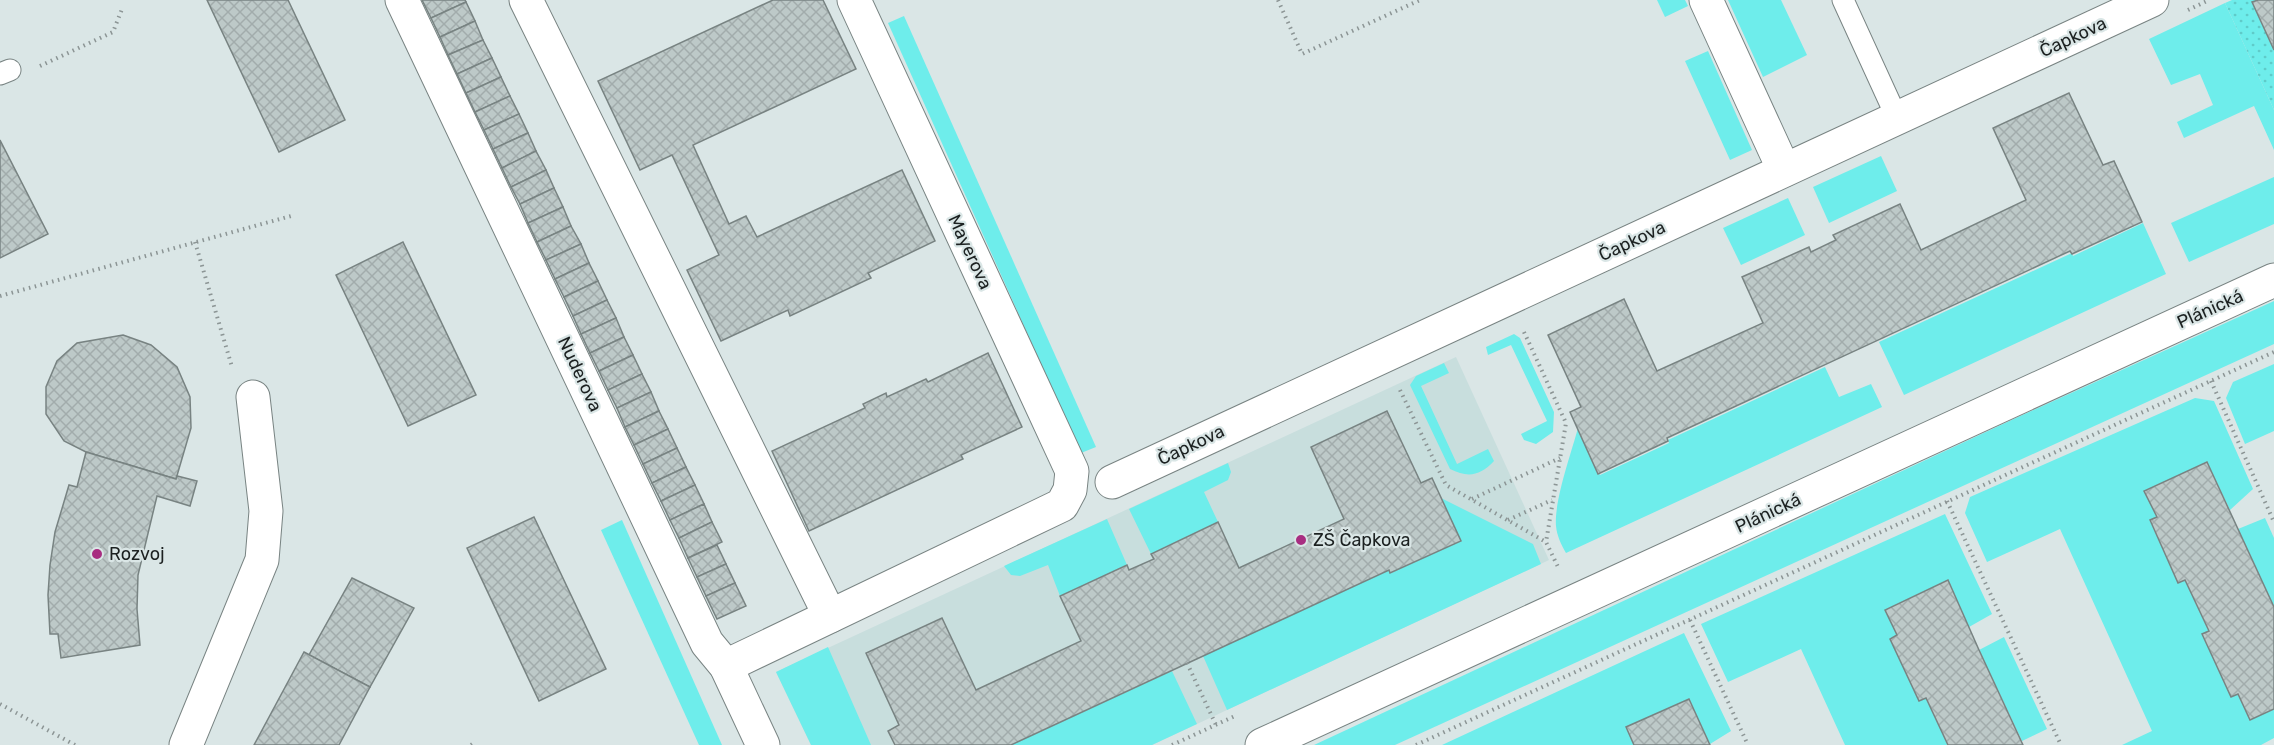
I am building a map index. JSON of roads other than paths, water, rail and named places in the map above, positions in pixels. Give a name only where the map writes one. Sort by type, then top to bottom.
[{"type":"street","name":"Nuderova","points":[[402,0],[707,643],[726,666],[763,745]]},
{"type":"street","points":[[526,0],[830,616],[726,666]]},
{"type":"street","name":"Mayerova","points":[[830,616],[1062,506],[1070,490],[1072,471],[854,0]]},
{"type":"street","points":[[1706,0],[1784,170]]},
{"type":"street","name":"Čapkova","points":[[1112,482],[2152,0]]},
{"type":"street","name":"Plánická","points":[[1262,745],[2274,280]]},
{"type":"street","points":[[186,745],[262,561],[266,511],[253,397]]},
{"type":"lane","points":[[1843,0],[1897,118]]},
{"type":"place","name":"ZŠ Čapkova","points":[[1301,540]]},
{"type":"place","name":"Rozvoj","points":[[97,554]]}]
